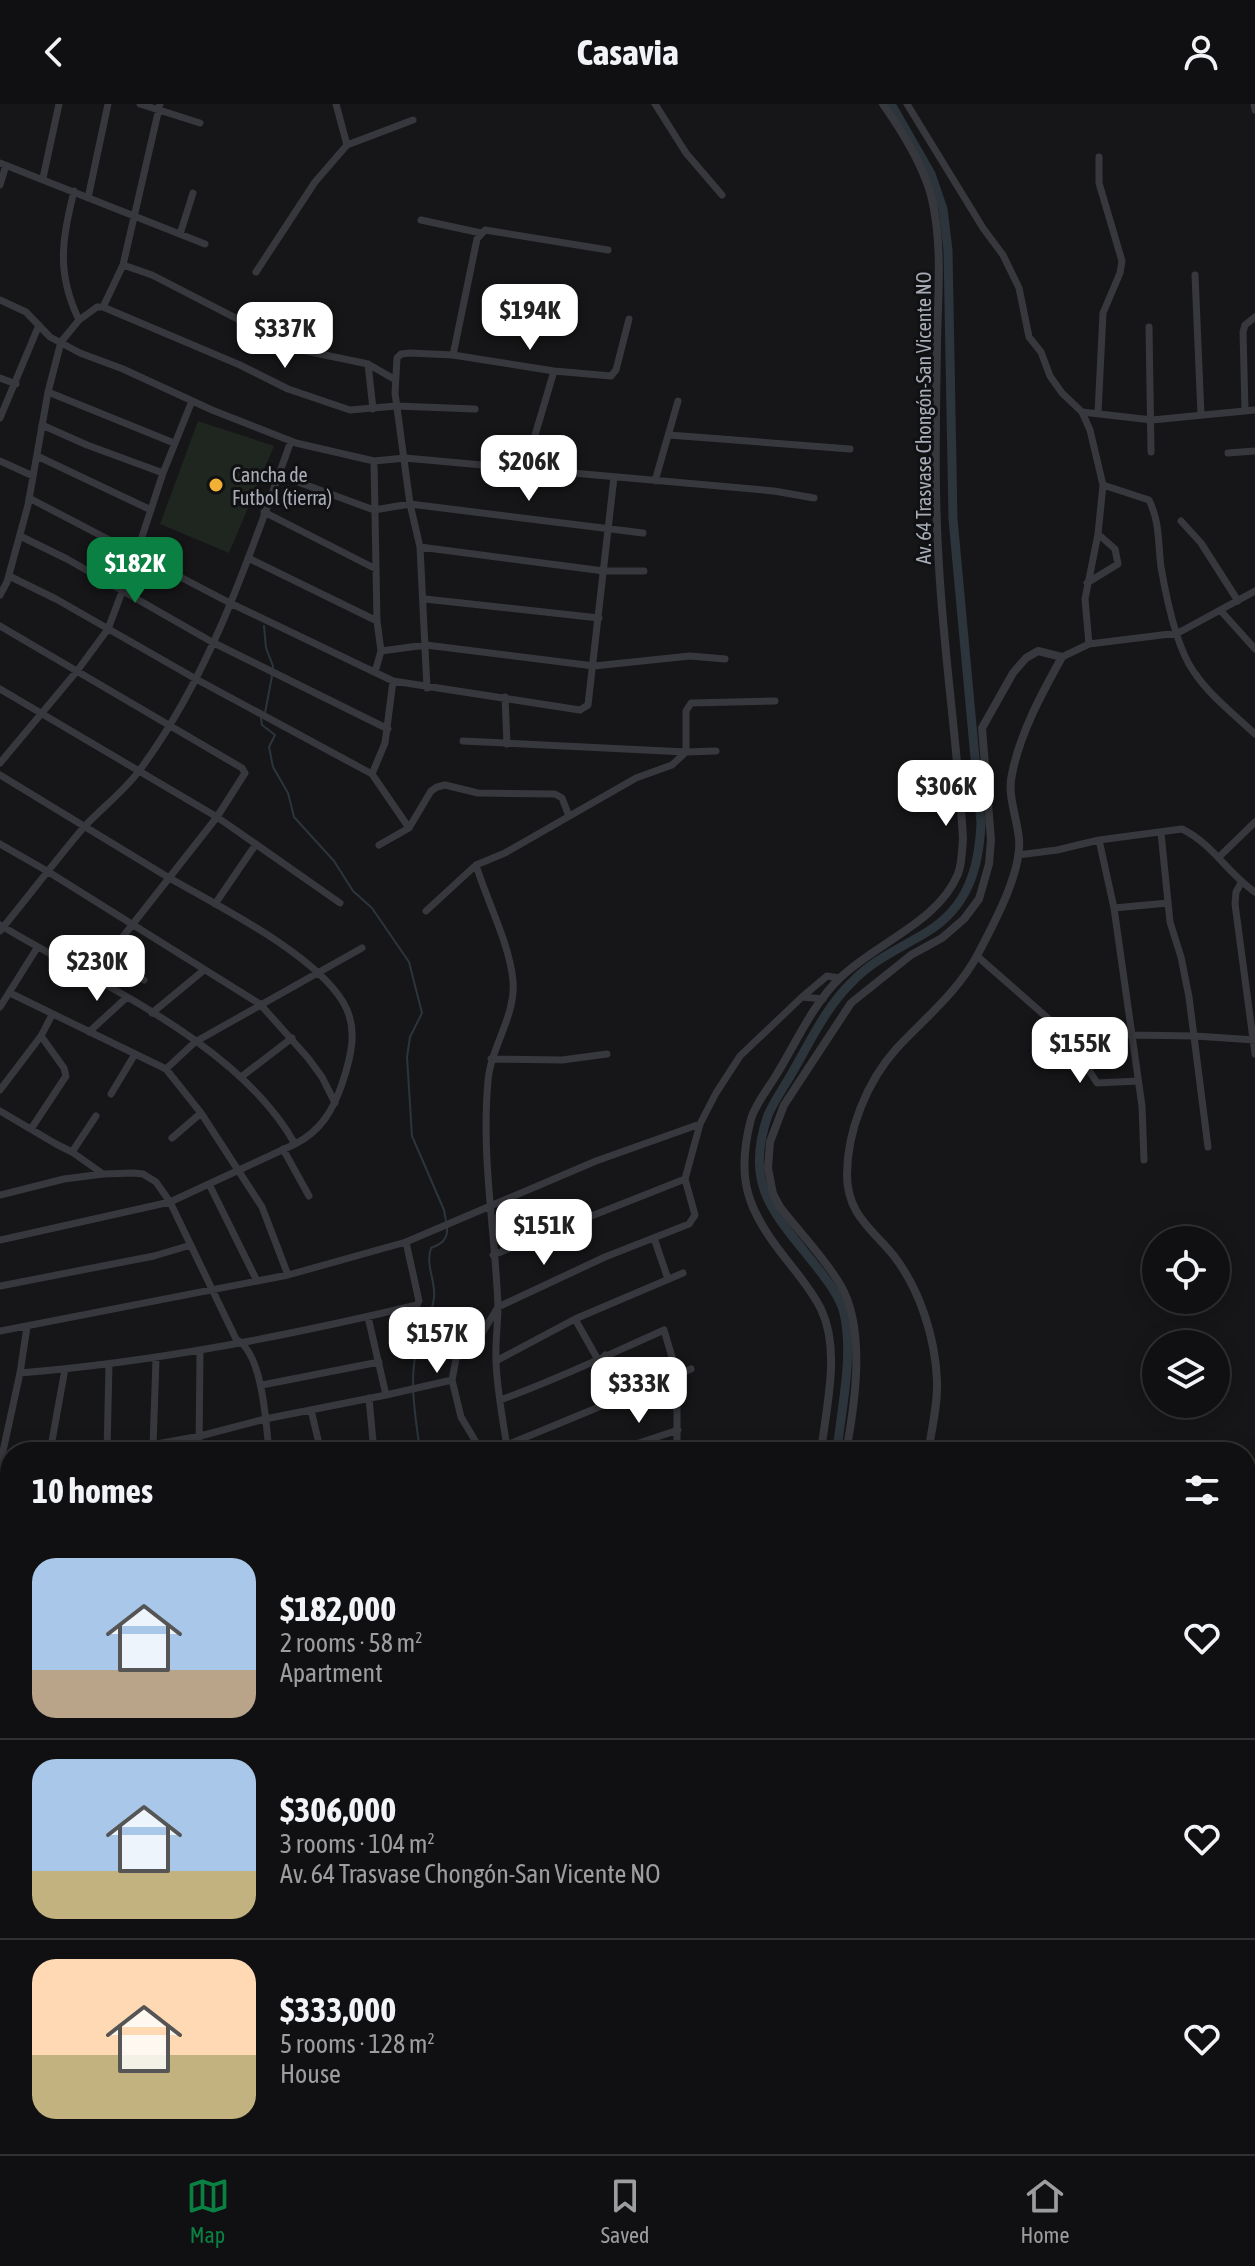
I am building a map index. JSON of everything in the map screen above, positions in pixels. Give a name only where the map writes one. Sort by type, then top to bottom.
[{"type":"street","points":[[43,178],[59,104]]},
{"type":"street","points":[[88,198],[108,104]]},
{"type":"street","points":[[140,104],[159,107],[200,123]]},
{"type":"street","points":[[336,104],[347,145]]},
{"type":"street","points":[[655,104],[686,153],[722,195]]},
{"type":"street","name":"Av. 64 Trasvase Chongón-San Vicente NO","points":[[822,1442],[831,1356],[827,1329],[821,1308],[760,1220],[744,1181],[752,1114],[823,999],[840,978],[890,938],[931,913],[945,899],[959,872],[963,839],[937,541],[940,275],[936,229],[930,194],[919,166],[883,104]]},
{"type":"street","points":[[907,104],[1003,255],[1019,288],[1029,337],[1041,352],[1050,376],[1082,412],[1090,430],[1103,485],[1098,534],[1085,599],[1089,644]]},
{"type":"street","points":[[1254,104],[1255,110]]},
{"type":"street","points":[[103,307],[123,265],[159,107]]},
{"type":"street","points":[[256,272],[315,182],[347,145],[413,120]]},
{"type":"street","points":[[1098,413],[1103,313],[1122,261],[1099,183],[1099,157]]},
{"type":"street","points":[[0,185],[3,164],[205,244]]},
{"type":"street","points":[[74,191],[62,255],[63,279],[79,320]]},
{"type":"street","points":[[180,234],[193,193]]},
{"type":"street","points":[[421,220],[481,233]]},
{"type":"street","points":[[453,355],[477,239],[481,233],[490,229],[608,250]]},
{"type":"street","points":[[123,265],[152,275],[296,349],[368,364],[394,379]]},
{"type":"street","points":[[1195,275],[1201,415]]},
{"type":"street","points":[[0,300],[26,312],[44,333],[80,353],[291,441],[374,461],[405,458],[774,491],[814,498]]},
{"type":"street","points":[[1,591],[9,576],[20,536],[61,342],[79,320],[97,307],[228,360],[288,389],[350,410],[396,406],[475,409]]},
{"type":"street","points":[[1245,410],[1243,332],[1245,325],[1255,317]]},
{"type":"street","points":[[427,688],[425,599],[420,547],[410,504],[396,406],[394,379],[401,354],[453,355],[554,371],[614,374],[629,319]]},
{"type":"street","points":[[0,418],[39,325]]},
{"type":"street","points":[[1149,327],[1151,452]]},
{"type":"street","points":[[368,364],[373,409]]},
{"type":"street","points":[[525,469],[554,371]]},
{"type":"street","points":[[0,378],[16,384]]},
{"type":"street","points":[[48,392],[174,443]]},
{"type":"street","points":[[0,763],[108,629],[192,401]]},
{"type":"street","points":[[655,481],[678,401]]},
{"type":"street","points":[[1082,412],[1152,420],[1255,410]]},
{"type":"street","points":[[42,425],[163,473]]},
{"type":"street","points":[[669,435],[850,449]]},
{"type":"street","points":[[291,441],[230,603],[196,679],[169,725],[138,772],[85,827],[1,928],[152,1013],[195,1042],[241,1077],[269,1105],[295,1144]]},
{"type":"street","points":[[1228,453],[1255,451]]},
{"type":"street","points":[[37,456],[151,510]]},
{"type":"street","points":[[0,461],[33,476]]},
{"type":"street","points":[[374,461],[377,621],[381,651],[375,672]]},
{"type":"street","points":[[279,475],[374,510],[410,504],[643,533]]},
{"type":"street","points":[[29,498],[230,603],[393,681],[580,710],[588,705],[594,666],[614,477]]},
{"type":"street","points":[[1103,485],[1144,498],[1153,507],[1161,566],[1183,652],[1192,671],[1208,690],[1255,734]]},
{"type":"street","points":[[264,512],[376,569]]},
{"type":"street","points":[[1181,521],[1201,543],[1238,601]]},
{"type":"street","points":[[1087,583],[1118,564],[1115,549],[1098,534]]},
{"type":"street","points":[[20,536],[212,642],[388,729]]},
{"type":"street","points":[[420,547],[604,571],[644,571]]},
{"type":"street","points":[[248,558],[377,621]]},
{"type":"street","points":[[9,576],[372,774],[409,828]]},
{"type":"street","points":[[929,1442],[938,1382],[930,1328],[913,1289],[894,1257],[868,1231],[851,1204],[847,1176],[855,1123],[871,1084],[895,1050],[933,1013],[970,970],[994,923],[1018,855],[1012,773],[1034,712],[1062,657],[1089,644],[1178,633],[1255,591]]},
{"type":"street","points":[[425,599],[599,618]]},
{"type":"street","points":[[1221,611],[1255,649]]},
{"type":"street","points":[[0,626],[242,768],[245,773],[217,817],[132,923],[113,952],[115,958],[144,980]]},
{"type":"street","points":[[381,651],[426,645],[594,666],[690,656],[725,659]]},
{"type":"street","points":[[847,1442],[857,1350],[854,1325],[843,1288],[773,1194],[768,1168],[770,1142],[784,1105],[851,1003],[911,955],[942,938],[964,919],[979,899],[989,864],[991,840],[982,728],[1013,673],[1026,658],[1038,651],[1062,657]]},
{"type":"street","points":[[372,774],[388,729],[393,681]]},
{"type":"street","points":[[0,689],[217,817],[340,903]]},
{"type":"street","points":[[505,697],[507,744]]},
{"type":"street","points":[[426,911],[476,865],[505,853],[636,778],[672,765],[686,752],[686,711],[691,703],[775,701]]},
{"type":"street","points":[[463,741],[716,751]]},
{"type":"street","points":[[0,775],[292,952],[320,973],[345,1003],[353,1036],[352,1053],[335,1104],[311,1136],[170,1202],[0,1240]]},
{"type":"street","points":[[379,845],[409,828],[431,791],[445,785],[478,793],[555,794],[562,798],[569,816]]},
{"type":"street","points":[[1220,856],[1255,822]]},
{"type":"street","points":[[1018,855],[1182,829],[1220,856],[1241,883],[1255,892]]},
{"type":"street","points":[[1161,833],[1170,922],[1181,957],[1195,1036],[1208,1147]]},
{"type":"street","points":[[1099,840],[1114,908],[1142,1106],[1144,1160]]},
{"type":"street","points":[[0,844],[260,1004],[322,1077],[335,1104]]},
{"type":"street","points":[[215,904],[256,844]]},
{"type":"street","points":[[476,865],[506,948],[513,980],[512,1004],[491,1059],[485,1146],[498,1307],[496,1361],[506,1442]]},
{"type":"street","points":[[1241,883],[1235,904],[1255,1054]]},
{"type":"street","points":[[1114,908],[1168,903]]},
{"type":"street","points":[[0,1007],[37,948]]},
{"type":"street","points":[[166,1069],[195,1042],[362,948]]},
{"type":"street","points":[[977,956],[1059,1028],[1065,1046],[1087,1067],[1097,1083],[1138,1081]]},
{"type":"street","points":[[152,1013],[204,970]]},
{"type":"street","points":[[476,1442],[461,1417],[452,1380],[456,1359],[481,1335],[498,1307],[568,1273],[694,1220],[685,1179],[700,1124],[740,1056],[827,976],[840,978]]},
{"type":"street","points":[[6,993],[166,1069],[240,1170],[267,1219],[288,1275]]},
{"type":"street","points":[[802,997],[823,999]]},
{"type":"street","points":[[89,1032],[126,998]]},
{"type":"street","points":[[0,1090],[41,1036],[52,1015]]},
{"type":"street","points":[[1059,1028],[1130,1035],[1254,1040]]},
{"type":"street","points":[[31,1129],[66,1076],[64,1068],[41,1036]]},
{"type":"street","points":[[241,1077],[292,1038]]},
{"type":"street","points":[[111,1094],[135,1054]]},
{"type":"street","points":[[491,1059],[562,1060],[607,1054]]},
{"type":"street","points":[[0,1123],[3,1112],[103,1174]]},
{"type":"street","points":[[172,1138],[201,1113]]},
{"type":"street","points":[[72,1152],[96,1116]]},
{"type":"street","points":[[0,1331],[288,1275],[406,1242],[596,1161],[700,1124]]},
{"type":"street","points":[[283,1149],[309,1196]]},
{"type":"street","points":[[0,1195],[64,1179],[103,1174],[143,1174],[156,1182],[170,1202],[236,1339],[242,1342],[262,1385],[268,1442]]},
{"type":"street","points":[[493,1255],[685,1179]]},
{"type":"street","points":[[209,1184],[257,1281]]},
{"type":"street","points":[[654,1238],[668,1279]]},
{"type":"street","points":[[20,1373],[200,1352],[418,1304],[406,1242]]},
{"type":"street","points":[[0,1286],[154,1256],[191,1245]]},
{"type":"street","points":[[496,1361],[575,1319],[683,1273]]},
{"type":"street","points":[[368,1317],[386,1395]]},
{"type":"street","points":[[575,1319],[625,1394]]},
{"type":"street","points":[[5,1442],[27,1327]]},
{"type":"street","points":[[500,1400],[549,1383],[664,1330],[677,1374],[677,1442]]},
{"type":"street","points":[[200,1352],[200,1442]]},
{"type":"street","points":[[153,1442],[156,1359]]},
{"type":"street","points":[[262,1385],[379,1362]]},
{"type":"street","points":[[107,1442],[109,1365]]},
{"type":"street","points":[[52,1442],[65,1369]]},
{"type":"street","points":[[523,1442],[625,1394],[691,1369]]},
{"type":"street","points":[[172,1442],[452,1380]]},
{"type":"street","points":[[369,1398],[373,1442]]},
{"type":"street","points":[[311,1410],[319,1442]]},
{"type":"street","points":[[642,1442],[678,1430]]},
{"type":"shaded area","name":"Cancha de Futbol (tierra)","points":[[198,421],[274,446],[229,553],[160,524]]},
{"type":"waterway","points":[[838,1442],[848,1347],[844,1313],[832,1288],[767,1198],[759,1161],[761,1140],[773,1104],[834,1002],[869,967],[941,922],[962,898],[974,871],[981,823],[953,519],[948,250],[943,209],[931,174],[891,104]]},
{"type":"waterway","points":[[264,626],[266,648],[273,670]]},
{"type":"waterway","points":[[265,713],[272,676]]},
{"type":"waterway","points":[[261,718],[262,725],[275,735],[269,747],[273,767],[288,793],[294,817],[334,861],[353,891],[372,908],[409,962],[422,1013],[410,1037],[407,1057],[412,1136],[446,1221]]},
{"type":"waterway","points":[[419,1442],[414,1365],[434,1298],[429,1261],[431,1248],[443,1241],[447,1228]]},
{"type":"place","name":"Cancha de Futbol (tierra)","points":[[216,485]]}]
